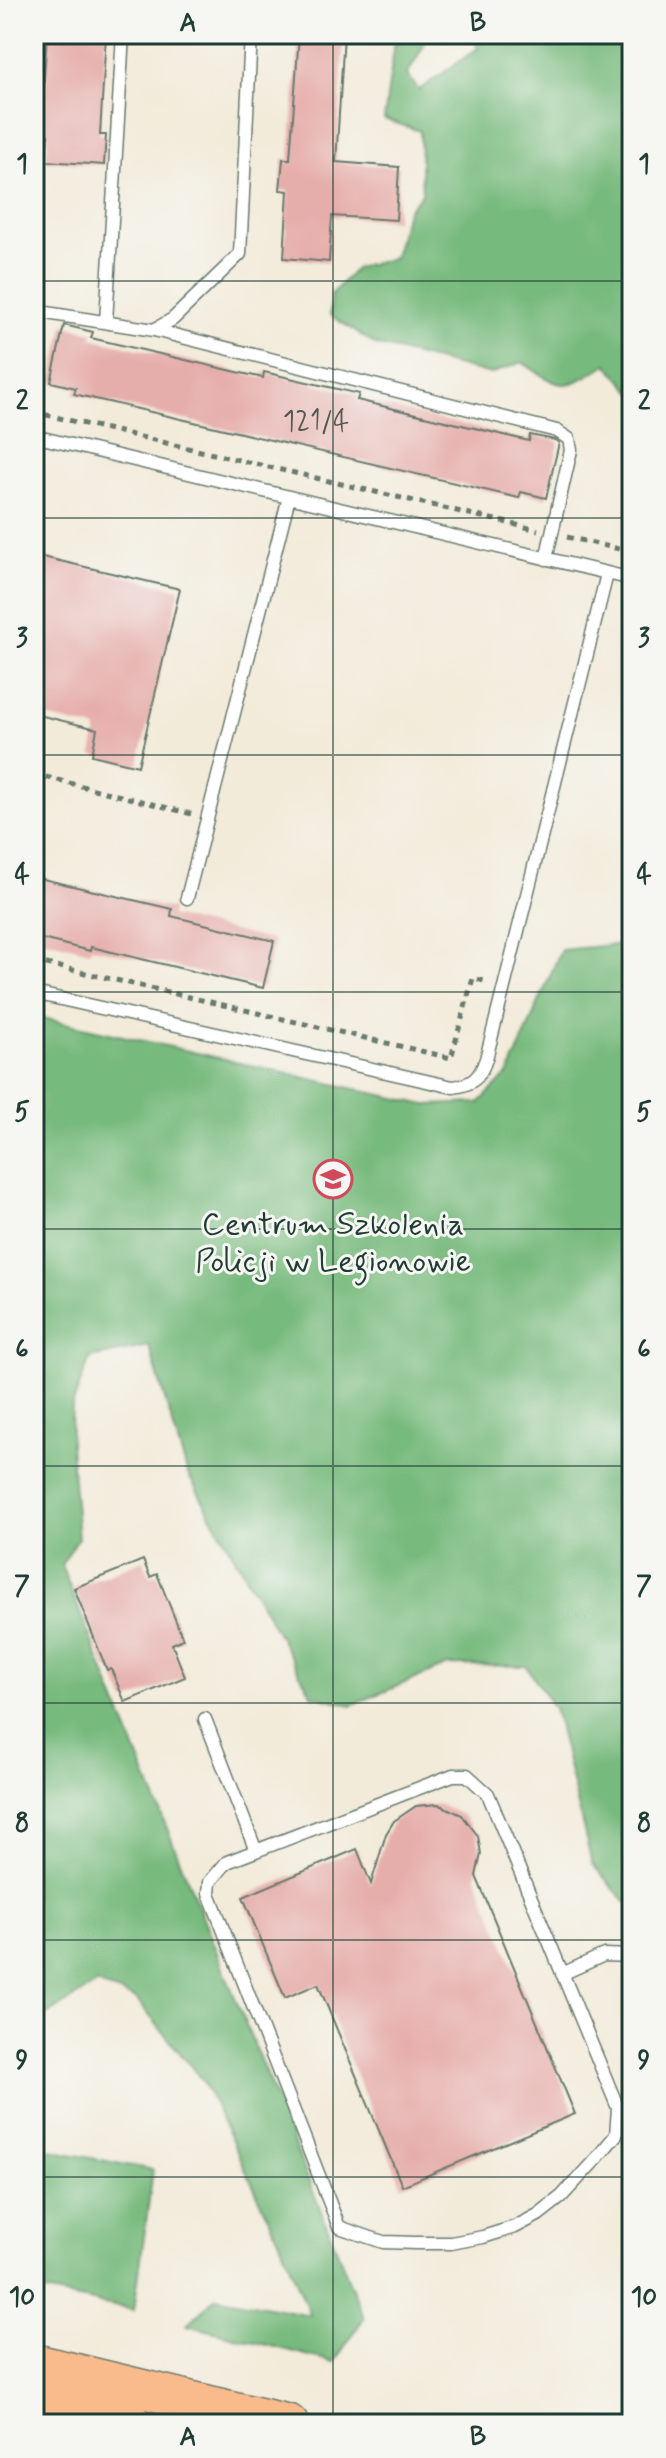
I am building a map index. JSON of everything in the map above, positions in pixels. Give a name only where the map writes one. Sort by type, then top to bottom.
[{"type":"main road","points":[[34,2363],[289,2424]]},
{"type":"main road","points":[[34,2402],[133,2424]]},
{"type":"lane","points":[[106,322],[123,34]]},
{"type":"lane","points":[[154,330],[173,319],[240,254],[251,34]]},
{"type":"lane","points":[[34,311],[154,330],[557,431],[569,439],[571,450],[546,559]]},
{"type":"lane","points":[[34,436],[632,579]]},
{"type":"lane","points":[[187,898],[289,497]]},
{"type":"lane","points":[[34,993],[453,1087],[468,1085],[481,1075],[607,574]]},
{"type":"lane","points":[[205,1719],[256,1851]]},
{"type":"lane","points":[[453,1775],[467,1775],[488,1794],[562,1974],[618,2108],[616,2135],[561,2197],[538,2215],[515,2227],[451,2243],[383,2242],[339,2227],[209,1893],[210,1882],[227,1862],[453,1775]]},
{"type":"lane","points":[[562,1974],[604,1955],[632,1956]]},
{"type":"path","points":[[34,412],[632,552]]},
{"type":"path","points":[[34,774],[208,818]]},
{"type":"path","points":[[34,961],[451,1058],[473,978],[504,987]]},
{"type":"green space","points":[[396,34],[424,34],[424,45],[407,75],[419,90],[478,48],[473,34],[632,34],[632,392],[607,364],[581,379],[564,384],[547,378],[522,362],[491,374],[376,345],[330,315],[331,295],[356,268],[394,258],[407,211],[422,194],[420,131],[384,119]]},
{"type":"green space","points":[[632,943],[632,1904],[627,1903],[592,1864],[554,1708],[526,1666],[448,1665],[352,1705],[312,1695],[187,1472],[149,1346],[90,1358],[72,1406],[70,1445],[78,1538],[61,1565],[364,2318],[334,2362],[187,2325],[216,2297],[310,2315],[279,2239],[203,2081],[136,1999],[97,1984],[34,2023],[34,1016],[426,1105],[479,1103],[509,1073],[561,950]]},
{"type":"green space","points":[[34,2147],[153,2170],[134,2310],[34,2290]]},
{"type":"building","points":[[47,34],[106,34],[100,135],[106,135],[104,165],[46,161],[48,135],[40,135]]},
{"type":"building","points":[[299,34],[344,34],[336,162],[399,167],[396,220],[332,216],[329,262],[284,258],[288,191],[280,190],[283,159],[290,159]]},
{"type":"building","points":[[64,325],[93,332],[91,338],[263,378],[264,372],[359,394],[357,400],[529,441],[530,435],[555,440],[559,443],[546,498],[521,492],[519,498],[74,394],[76,388],[51,382]]},
{"type":"building","points":[[34,555],[180,589],[138,766],[92,755],[97,729],[34,714]]},
{"type":"building","points":[[34,877],[172,909],[171,916],[274,941],[263,988],[91,947],[90,951],[34,937]]},
{"type":"building","points":[[143,1560],[150,1577],[157,1574],[183,1639],[172,1644],[185,1677],[125,1702],[111,1669],[107,1670],[74,1588]]},
{"type":"building","points":[[438,1804],[462,1815],[478,1836],[481,1854],[476,1876],[575,2114],[402,2186],[318,1984],[285,1998],[243,1897],[357,1849],[371,1884],[386,1834],[394,1821],[416,1806]]},
{"type":"place","name":"Centrum Szkolenia Policji w Legionowie","points":[[333,1179]]}]
